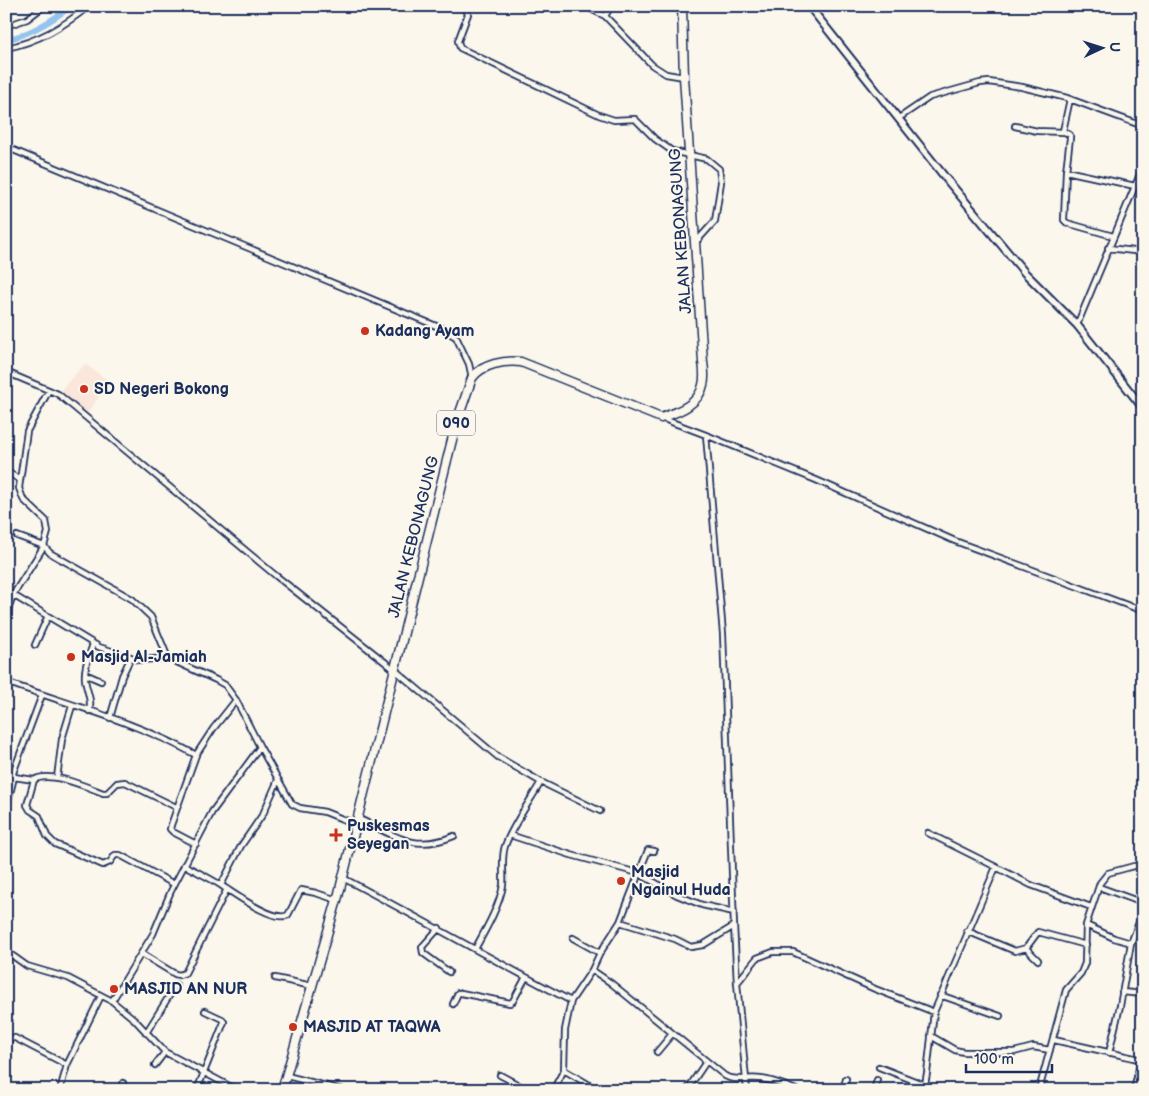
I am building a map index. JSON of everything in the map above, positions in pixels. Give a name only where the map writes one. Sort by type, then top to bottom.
[{"type":"main road","name":"JALAN KEBONAGUNG","points":[[661,418],[687,406],[699,394],[703,386],[684,77],[682,6]]},
{"type":"main road","points":[[472,378],[475,374],[489,366],[510,361],[522,362],[661,418]]},
{"type":"main road","name":"JALAN KEBONAGUNG","points":[[282,1090],[343,878],[456,424],[472,378]]},
{"type":"street","points":[[6,26],[26,19],[44,6]]},
{"type":"street","points":[[6,48],[18,46],[50,34],[89,6]]},
{"type":"street","points":[[584,6],[606,16],[652,65],[666,74],[684,77]]},
{"type":"street","points":[[606,16],[611,6]]},
{"type":"street","points":[[809,6],[1025,273],[1077,325],[1143,408]]},
{"type":"street","points":[[460,7],[466,9],[468,14],[458,41],[460,48],[599,115],[614,120],[635,119],[655,139],[672,151],[709,160],[717,166],[720,172],[720,190],[714,223],[695,243]]},
{"type":"street","points":[[899,118],[930,97],[980,83],[1007,84],[1070,99],[1143,126]]},
{"type":"street","points":[[1064,132],[1070,99]]},
{"type":"street","points":[[1015,126],[1037,131],[1064,132],[1069,134],[1065,222],[1113,236]]},
{"type":"street","points":[[6,147],[441,328],[456,337],[469,364],[472,378]]},
{"type":"street","points":[[1077,325],[1143,167]]},
{"type":"street","points":[[1066,171],[1143,186]]},
{"type":"street","points":[[1108,248],[1143,252]]},
{"type":"street","points":[[6,372],[58,394],[275,575],[395,670],[498,757],[541,782],[600,811]]},
{"type":"street","points":[[6,615],[13,595],[44,546],[48,532],[46,521],[23,499],[19,491],[27,431],[49,390]]},
{"type":"street","points":[[661,418],[816,480],[955,541],[1143,611]]},
{"type":"street","points":[[706,435],[723,634],[734,926],[737,983],[747,1090]]},
{"type":"street","points":[[6,471],[20,480]]},
{"type":"street","points":[[17,536],[44,546],[50,553],[132,599],[151,617],[168,658]]},
{"type":"street","points":[[6,592],[99,647],[139,660],[168,658],[220,682],[236,700],[260,748],[290,801],[296,807],[325,812],[356,821],[417,844],[440,842],[454,836]]},
{"type":"street","points":[[34,645],[48,616]]},
{"type":"street","points":[[89,711],[90,700],[85,674],[86,664],[93,644]]},
{"type":"street","points":[[110,718],[122,676],[131,657]]},
{"type":"street","points":[[85,674],[101,681]]},
{"type":"street","points":[[6,682],[72,706],[129,723],[161,736],[196,755]]},
{"type":"street","points":[[6,810],[14,777],[13,773],[42,695]]},
{"type":"street","points":[[196,844],[170,829],[196,755],[213,729],[236,700]]},
{"type":"street","points":[[57,778],[62,739],[72,706]]},
{"type":"street","points":[[112,1001],[142,954],[174,884],[212,812],[260,748]]},
{"type":"street","points":[[14,777],[34,780],[42,776],[57,778],[107,794],[117,783],[125,782],[176,808]]},
{"type":"street","points":[[34,780],[27,805],[30,810],[39,816],[43,829],[55,844],[103,865],[106,865],[115,856],[120,855],[174,884]]},
{"type":"street","points":[[221,885],[241,846],[262,814],[278,780]]},
{"type":"street","points":[[474,949],[486,927],[503,887],[504,872],[502,860],[505,846],[541,782]]},
{"type":"street","points":[[928,834],[1031,885],[1091,907]]},
{"type":"street","points":[[510,835],[571,855],[638,873],[677,895],[702,905],[734,912]]},
{"type":"street","points":[[553,1090],[564,1070],[564,1030],[571,1001],[592,970],[600,952],[620,922],[648,850],[654,850]]},
{"type":"street","points":[[184,865],[221,885],[259,910],[284,917],[287,917],[290,913],[301,890],[337,900]]},
{"type":"street","points":[[1039,1090],[1066,990],[1084,968],[1086,925],[1099,887],[1108,873],[1134,866],[1143,866]]},
{"type":"street","points":[[879,1067],[925,1087],[934,1012],[967,931],[996,867]]},
{"type":"street","points":[[343,878],[439,928],[571,1001]]},
{"type":"street","points":[[1099,887],[1143,903]]},
{"type":"street","points":[[142,954],[175,974],[179,975],[184,972],[227,889]]},
{"type":"street","points":[[1109,1053],[1131,943],[1143,912]]},
{"type":"street","points":[[620,922],[675,939],[691,947],[702,945],[734,926]]},
{"type":"street","points":[[1086,925],[1114,938],[1131,943]]},
{"type":"street","points":[[967,931],[1010,951],[1020,951],[1026,948],[1040,927]]},
{"type":"street","points":[[439,928],[422,947],[423,953],[449,972]]},
{"type":"street","points":[[1038,932],[1086,945]]},
{"type":"street","points":[[573,938],[600,952]]},
{"type":"street","points":[[1026,948],[1038,960]]},
{"type":"street","points":[[6,951],[31,967],[68,978],[112,1001],[134,1020],[165,1052],[237,1090]]},
{"type":"street","points":[[737,983],[757,958],[773,952],[793,952],[874,989],[934,1012]]},
{"type":"street","points":[[592,970],[611,983],[706,1062],[729,1078],[760,1078],[779,1082],[796,1090]]},
{"type":"street","points":[[453,1004],[458,993],[510,1003],[513,1001],[526,977]]},
{"type":"street","points":[[275,978],[313,986]]},
{"type":"street","points":[[146,1033],[176,985]]},
{"type":"street","points":[[1122,992],[1143,994]]},
{"type":"street","points":[[940,995],[1000,1016]]},
{"type":"street","points":[[60,1090],[67,1065],[101,996]]},
{"type":"street","points":[[197,1090],[205,1074],[224,1021],[205,1011]]},
{"type":"street","points":[[657,1052],[672,1034]]},
{"type":"street","points":[[931,1036],[955,1050],[964,1052],[1014,1052],[1033,1047],[1050,1050]]},
{"type":"street","points":[[6,1042],[15,1038],[67,1065]]},
{"type":"street","points":[[1054,1040],[1142,1060],[1134,1090]]},
{"type":"street","points":[[155,1065],[165,1052]]},
{"type":"street","points":[[687,1090],[706,1062]]},
{"type":"street","points":[[564,1070],[598,1090]]},
{"type":"street","points":[[500,1075],[528,1090]]},
{"type":"street","points":[[287,1076],[342,1090]]},
{"type":"street","points":[[843,1090],[846,1079]]},
{"type":"street","points":[[874,1090],[877,1080]]},
{"type":"street","points":[[120,1090],[123,1083]]},
{"type":"shaded area","name":"SD Negeri Bokong","points":[[85,364],[110,382],[85,416],[60,394],[64,386]]},
{"type":"waterway","points":[[6,40],[40,26],[71,6]]},
{"type":"place","name":"Kadang Ayam","points":[[365,331]]},
{"type":"place","name":"SD Negeri Bokong","points":[[84,389]]},
{"type":"place","name":"Masjid Al-Jamiah","points":[[71,657]]},
{"type":"place","name":"Puskesmas Seyegan","points":[[336,835]]},
{"type":"place","name":"Masjid Ngainul Huda","points":[[621,881]]},
{"type":"place","name":"MASJID AN NUR","points":[[114,989]]},
{"type":"place","name":"MASJID AT TAQWA","points":[[293,1027]]}]
